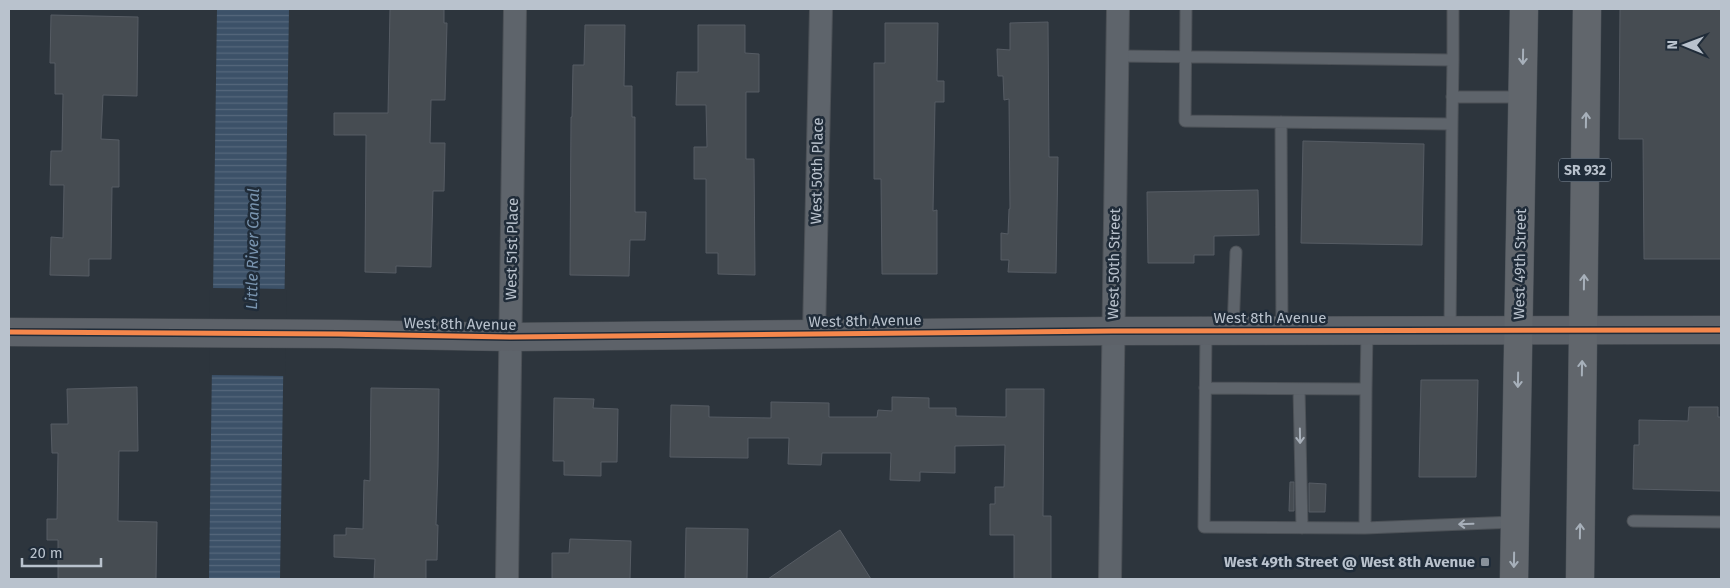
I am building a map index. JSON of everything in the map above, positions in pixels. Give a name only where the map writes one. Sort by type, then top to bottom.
[{"type":"main road","name":"West 49th Street","points":[[1514,579],[1524,9]]},
{"type":"main road","name":"SR 932","points":[[1580,579],[1587,9]]},
{"type":"street","name":"West 51st Place","points":[[506,579],[516,9]]},
{"type":"street","name":"West 50th Place","points":[[814,334],[820,9]]},
{"type":"street","name":"West 50th Street","points":[[1110,579],[1118,9]]},
{"type":"street","name":"West 8th Avenue","points":[[9,332],[304,334],[511,338],[1113,331],[1721,330]]},
{"type":"lane","points":[[1186,9],[1185,121],[1452,124]]},
{"type":"lane","points":[[1450,331],[1453,9]]},
{"type":"lane","points":[[1118,56],[1452,60]]},
{"type":"lane","points":[[1452,97],[1523,98]]},
{"type":"lane","points":[[1281,122],[1282,331]]},
{"type":"lane","points":[[1233,331],[1236,252]]},
{"type":"lane","points":[[1206,331],[1204,527],[1365,528],[1515,522]]},
{"type":"lane","points":[[1365,528],[1367,331]]},
{"type":"lane","points":[[1206,388],[1366,389]]},
{"type":"lane","points":[[1299,389],[1302,528]]},
{"type":"lane","points":[[1633,521],[1721,522]]},
{"type":"water","name":"Little River Canal","points":[[217,9],[289,9],[280,579],[209,579]]},
{"type":"pier","points":[[210,288],[287,289],[285,376],[209,375]]},
{"type":"building","points":[[390,9],[444,9],[444,23],[447,23],[445,100],[431,100],[430,143],[445,143],[444,191],[433,191],[431,267],[396,266],[396,273],[365,272],[366,135],[334,135],[334,113],[388,113]]},
{"type":"building","points":[[1620,9],[1721,9],[1721,259],[1644,259],[1643,139],[1619,139]]},
{"type":"building","points":[[51,15],[138,17],[137,96],[103,95],[101,139],[119,140],[119,187],[112,187],[111,259],[89,259],[89,276],[50,275],[51,237],[63,238],[64,185],[50,185],[51,151],[62,151],[63,94],[55,94],[55,63],[50,63]]},
{"type":"building","points":[[1048,22],[1049,157],[1058,157],[1056,273],[1008,272],[1009,260],[1001,260],[1001,233],[1008,234],[1010,209],[1009,99],[1004,100],[1003,76],[998,76],[997,49],[1010,50],[1010,23]]},
{"type":"building","points":[[885,23],[938,23],[937,81],[944,81],[944,102],[935,102],[933,211],[937,210],[937,274],[882,274],[881,179],[874,179],[874,63],[885,63]]},
{"type":"building","points":[[585,25],[625,25],[624,86],[632,86],[632,117],[635,117],[635,212],[646,212],[645,240],[630,240],[629,276],[570,275],[573,65],[584,65]]},
{"type":"building","points":[[698,25],[745,25],[745,53],[759,54],[759,92],[746,92],[746,159],[754,159],[755,275],[718,274],[718,253],[706,253],[706,179],[694,179],[694,147],[707,147],[706,105],[676,105],[677,72],[698,72]]},
{"type":"building","points":[[1303,141],[1424,144],[1422,245],[1301,243]]},
{"type":"building","points":[[1258,190],[1259,235],[1214,236],[1214,255],[1194,255],[1194,263],[1148,263],[1147,192]]},
{"type":"building","points":[[1421,380],[1478,380],[1476,477],[1419,477]]},
{"type":"building","points":[[137,387],[138,451],[119,451],[118,521],[157,522],[156,579],[58,579],[58,540],[47,540],[47,519],[57,519],[58,453],[52,453],[51,424],[68,424],[67,389]]},
{"type":"building","points":[[371,388],[439,389],[437,560],[426,560],[426,579],[374,579],[375,559],[334,557],[334,535],[346,535],[346,528],[363,529],[364,480],[370,481]]},
{"type":"building","points":[[1006,389],[1044,389],[1043,516],[1051,516],[1051,579],[1014,579],[1014,535],[990,535],[990,504],[995,504],[995,487],[1004,487],[1005,445],[955,446],[955,473],[920,472],[920,481],[890,480],[891,453],[822,453],[821,465],[788,464],[789,438],[748,438],[748,458],[670,457],[671,405],[709,406],[709,417],[771,418],[771,402],[829,403],[829,417],[877,417],[878,410],[892,411],[892,397],[929,398],[929,408],[956,408],[956,416],[1006,417]]},
{"type":"building","points":[[554,398],[594,399],[593,408],[618,409],[617,462],[601,462],[601,476],[564,475],[564,461],[553,461]]},
{"type":"building","points":[[1689,407],[1718,407],[1718,417],[1721,417],[1721,491],[1633,489],[1634,445],[1639,445],[1639,420],[1688,421]]},
{"type":"building","points":[[1290,482],[1294,482],[1294,511],[1289,511]]},
{"type":"building","points":[[1309,483],[1326,484],[1325,512],[1309,512]]},
{"type":"building","points":[[686,528],[748,529],[747,579],[685,579]]},
{"type":"building","points":[[840,530],[871,579],[768,579],[813,548]]},
{"type":"building","points":[[570,539],[631,541],[630,579],[552,579],[552,553],[569,553]]},
{"type":"cycle path","points":[[9,332],[511,337],[1113,331],[1721,330]]},
{"type":"place","name":"West 49th Street @ West 8th Avenue","points":[[1485,562]]}]
